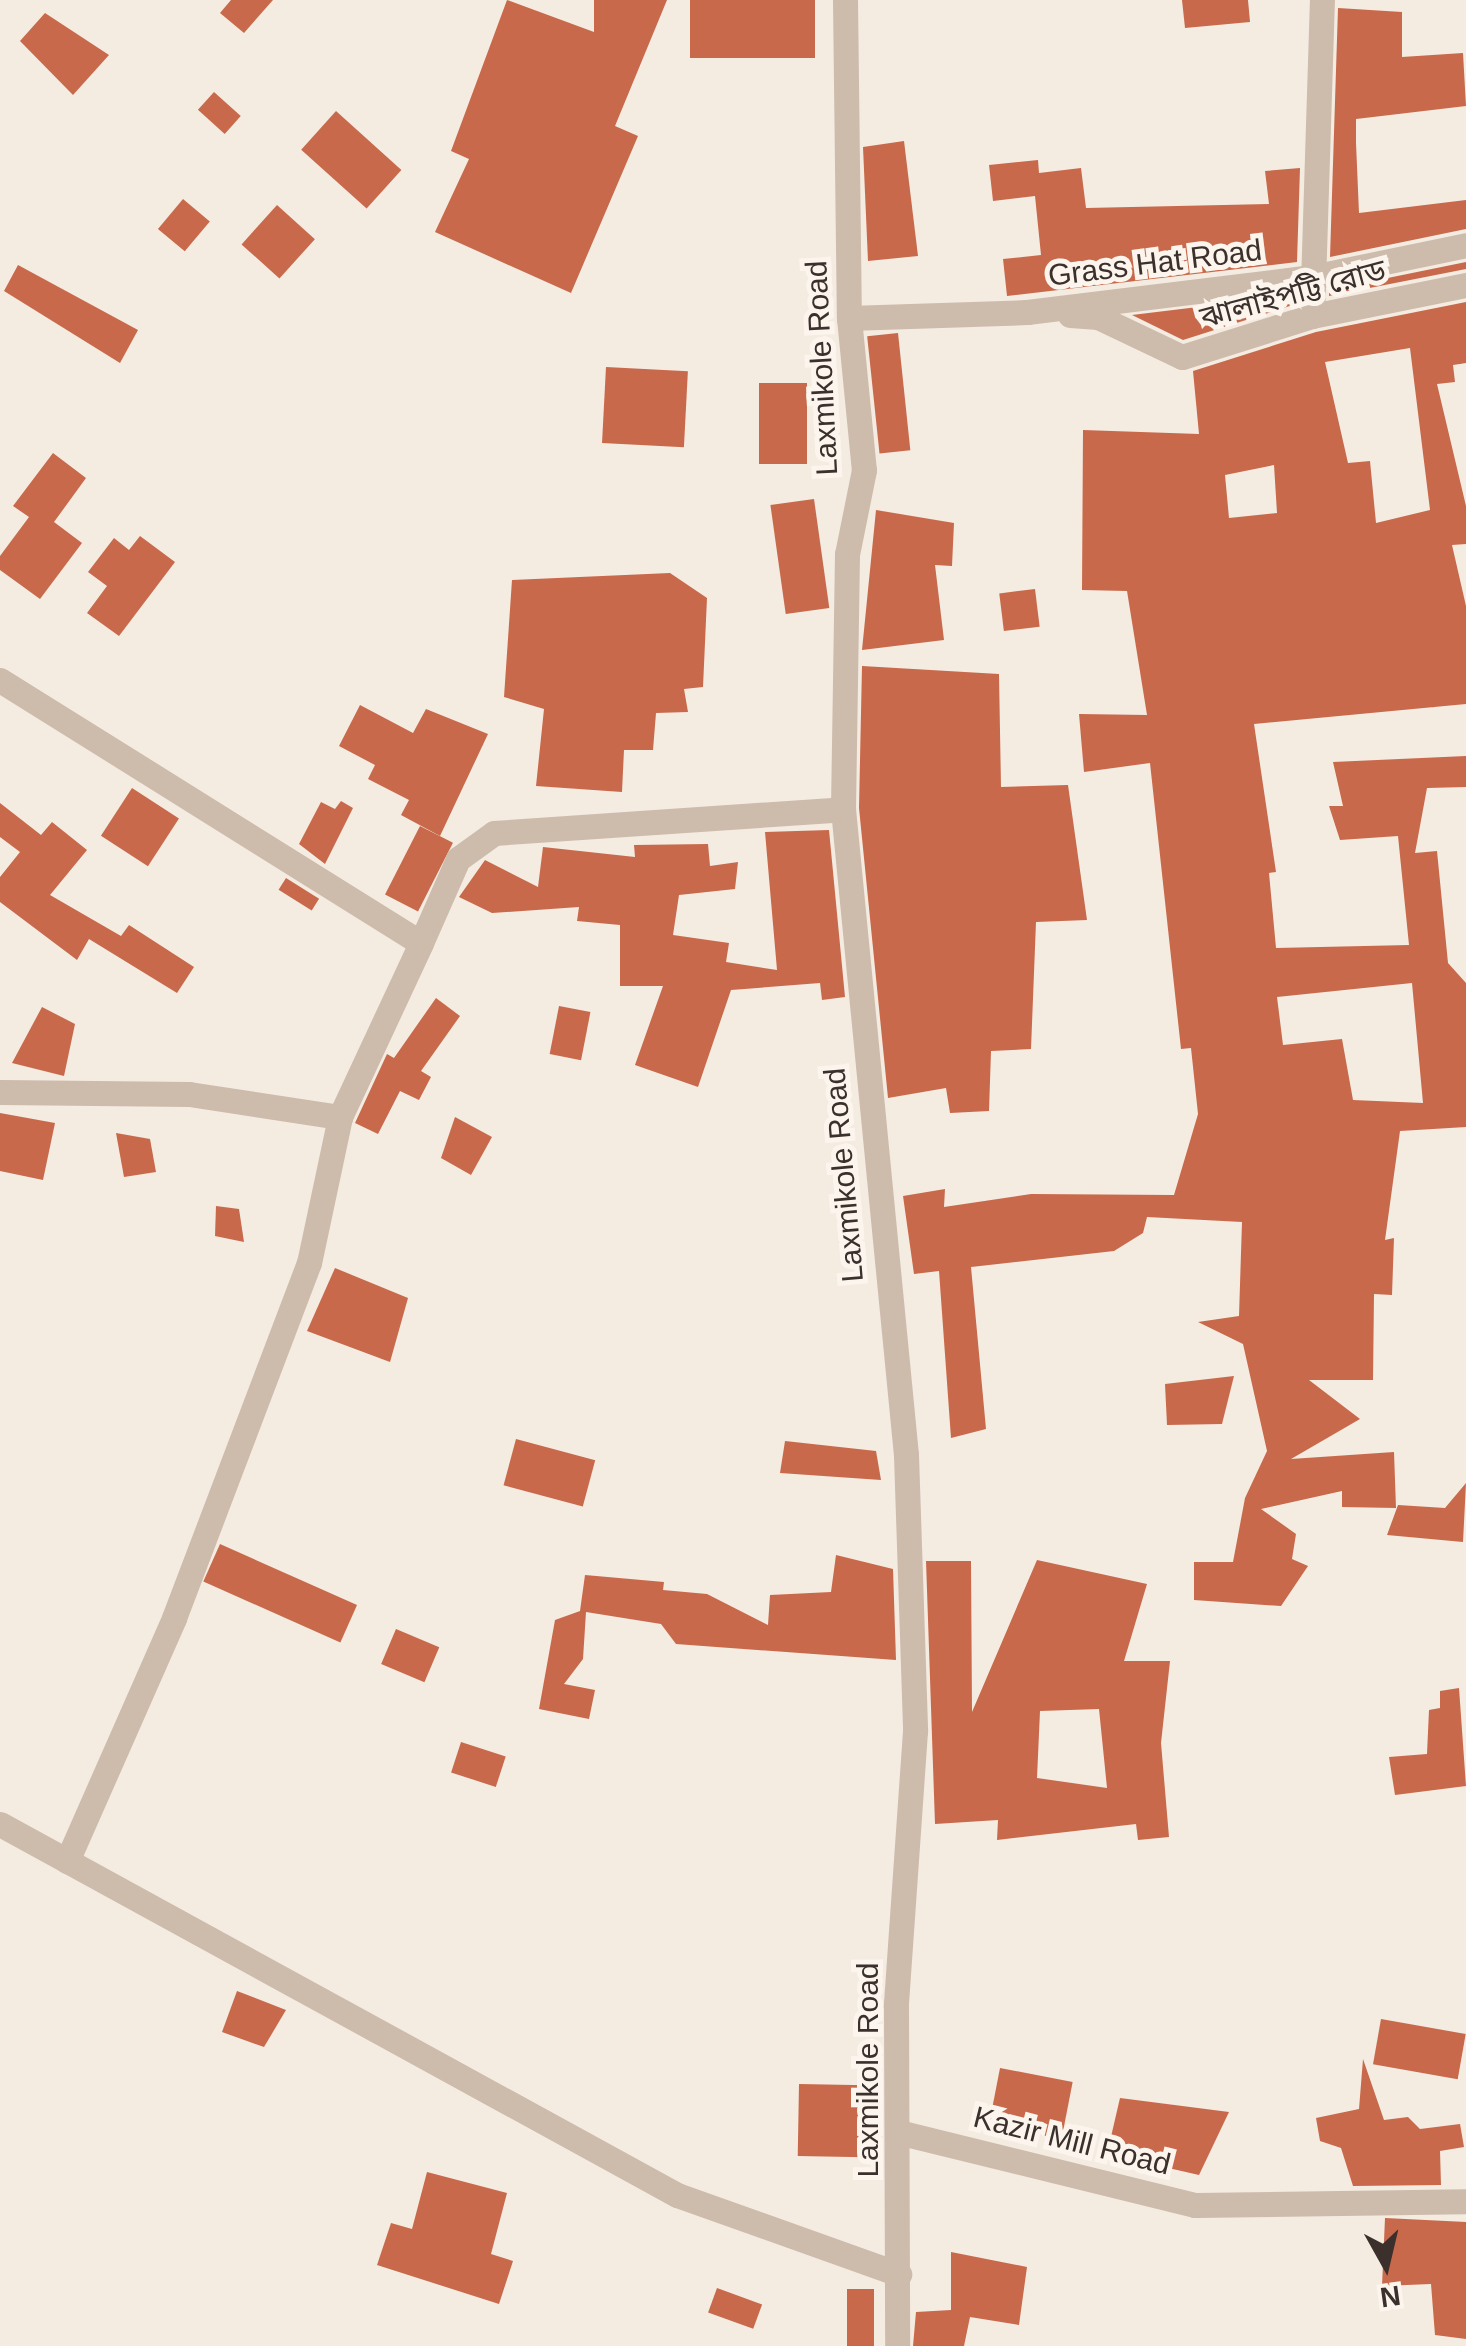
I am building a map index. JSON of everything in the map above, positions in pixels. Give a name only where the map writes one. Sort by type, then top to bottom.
[{"type":"street","name":"Laxmikole Road","points":[[845,0],[849,318],[864,470],[847,554],[842,809],[906,1454],[915,1732],[896,2006],[902,2133],[897,2346]]},
{"type":"street","points":[[1312,316],[1322,0]]},
{"type":"street","name":"Grass Hat Road","points":[[849,318],[1026,312],[1312,277],[1466,245]]},
{"type":"street","name":"ঝালাইপট্টি রোড","points":[[1026,312],[1098,317],[1182,357],[1312,316],[1466,285]]},
{"type":"street","points":[[0,680],[422,943]]},
{"type":"street","points":[[67,1862],[174,1618],[309,1263],[340,1117],[458,859],[494,833],[842,809]]},
{"type":"street","points":[[0,1092],[190,1094],[340,1117]]},
{"type":"street","points":[[0,1824],[677,2195],[898,2274]]},
{"type":"street","name":"Kazir Mill Road","points":[[902,2133],[1195,2205],[1466,2201]]},
{"type":"building","points":[[231,0],[273,0],[244,33],[220,13]]},
{"type":"building","points":[[507,0],[594,32],[594,0],[667,0],[615,126],[638,136],[571,293],[435,232],[469,159],[451,151]]},
{"type":"building","points":[[690,0],[815,0],[815,58],[690,58]]},
{"type":"building","points":[[1182,0],[1248,0],[1250,22],[1185,28]]},
{"type":"building","points":[[1338,8],[1402,12],[1402,57],[1463,53],[1466,106],[1356,119],[1356,143],[1359,213],[1466,200],[1466,229],[1330,257]]},
{"type":"building","points":[[45,13],[109,55],[73,95],[20,41]]},
{"type":"building","points":[[214,92],[241,116],[225,134],[198,110]]},
{"type":"building","points":[[336,111],[401,170],[367,209],[301,150]]},
{"type":"building","points":[[904,141],[918,256],[868,261],[863,147]]},
{"type":"building","points":[[1038,160],[1039,173],[1081,168],[1086,208],[1269,204],[1265,171],[1300,168],[1297,262],[1007,296],[1003,259],[1041,255],[1035,196],[993,201],[989,165]]},
{"type":"building","points":[[183,199],[210,221],[185,251],[158,229]]},
{"type":"building","points":[[277,205],[315,239],[279,279],[242,244]]},
{"type":"building","points":[[1466,262],[1466,269],[1329,296],[1329,290]]},
{"type":"building","points":[[18,265],[138,330],[120,363],[4,291]]},
{"type":"building","points":[[1296,295],[1296,304],[1183,340],[1132,315]]},
{"type":"building","points":[[1466,302],[1466,363],[1453,365],[1455,382],[1437,384],[1466,506],[1466,544],[1452,545],[1466,606],[1466,704],[1254,724],[1276,872],[1269,873],[1276,948],[1409,945],[1398,836],[1340,840],[1329,806],[1343,806],[1333,762],[1466,756],[1466,787],[1427,788],[1415,853],[1437,851],[1448,963],[1466,983],[1466,1127],[1400,1131],[1385,1240],[1394,1238],[1392,1295],[1374,1294],[1373,1380],[1309,1380],[1360,1419],[1291,1459],[1394,1452],[1396,1508],[1342,1507],[1342,1491],[1261,1509],[1296,1534],[1292,1559],[1308,1566],[1281,1606],[1194,1600],[1194,1562],[1233,1562],[1245,1498],[1267,1451],[1243,1344],[1198,1322],[1239,1316],[1242,1222],[1147,1217],[1143,1233],[1114,1251],[971,1267],[986,1429],[951,1438],[939,1271],[914,1274],[903,1196],[945,1189],[944,1207],[1031,1194],[1174,1195],[1198,1114],[1191,1048],[1181,1049],[1150,763],[1084,772],[1079,714],[1147,715],[1127,591],[1082,590],[1083,430],[1199,434],[1193,371],[1316,332]],"holes":[[[1410,348],[1430,510],[1376,523],[1370,461],[1348,463],[1325,362]],[[1274,465],[1277,513],[1229,518],[1225,475]],[[1412,983],[1423,1103],[1353,1100],[1342,1039],[1283,1045],[1277,997]]]},
{"type":"building","points":[[898,333],[910,450],[880,454],[867,336]]},
{"type":"building","points":[[606,367],[688,371],[684,447],[602,443]]},
{"type":"building","points":[[759,383],[807,383],[807,464],[759,464]]},
{"type":"building","points":[[53,453],[86,478],[54,522],[82,543],[40,599],[0,570],[0,556],[29,517],[13,506]]},
{"type":"building","points":[[814,499],[829,608],[786,614],[770,505]]},
{"type":"building","points":[[876,510],[954,523],[952,566],[935,565],[944,640],[862,650]]},
{"type":"building","points":[[140,536],[175,562],[119,636],[87,613],[107,586],[88,572],[114,538],[129,550]]},
{"type":"building","points":[[670,573],[707,598],[703,687],[684,689],[688,712],[656,713],[653,750],[624,750],[622,792],[536,786],[544,709],[504,697],[512,580]]},
{"type":"building","points":[[1035,589],[1040,627],[1004,631],[999,593]]},
{"type":"building","points":[[862,666],[999,674],[1001,787],[1068,785],[1087,920],[1036,922],[1031,1049],[991,1051],[989,1111],[950,1113],[946,1088],[888,1098],[859,808]]},
{"type":"building","points":[[360,705],[413,733],[426,709],[488,734],[440,836],[401,815],[409,800],[368,779],[375,765],[339,746]]},
{"type":"building","points":[[132,788],[179,818],[148,866],[101,836]]},
{"type":"building","points":[[341,801],[353,808],[325,864],[299,844],[321,802],[335,809]]},
{"type":"building","points":[[0,803],[41,835],[52,822],[87,850],[50,895],[121,936],[129,925],[194,967],[177,993],[89,939],[77,960],[0,902],[0,877],[20,852],[0,837]]},
{"type":"building","points":[[420,826],[453,843],[418,911],[385,895]]},
{"type":"building","points":[[829,830],[845,997],[822,1000],[820,983],[731,990],[698,1087],[635,1065],[663,986],[620,986],[620,925],[577,921],[579,907],[492,913],[459,897],[485,860],[538,887],[543,847],[635,857],[634,845],[708,844],[710,866],[738,862],[735,889],[679,895],[673,935],[729,943],[726,962],[777,970],[765,832]]},
{"type":"building","points":[[286,878],[319,899],[312,911],[279,890]]},
{"type":"building","points":[[436,998],[460,1016],[421,1071],[431,1077],[419,1100],[400,1091],[378,1134],[355,1123],[387,1054],[394,1058]]},
{"type":"building","points":[[559,1006],[590,1012],[581,1060],[550,1054]]},
{"type":"building","points":[[42,1007],[75,1024],[64,1076],[12,1063]]},
{"type":"building","points":[[0,1113],[55,1123],[43,1180],[0,1171]]},
{"type":"building","points":[[455,1117],[492,1137],[471,1175],[441,1158]]},
{"type":"building","points":[[116,1133],[150,1139],[156,1172],[124,1177]]},
{"type":"building","points":[[216,1206],[239,1209],[244,1242],[215,1236]]},
{"type":"building","points":[[335,1268],[408,1298],[390,1362],[307,1331]]},
{"type":"building","points":[[1234,1376],[1222,1424],[1167,1425],[1165,1384]]},
{"type":"building","points":[[516,1439],[595,1460],[583,1507],[504,1485]]},
{"type":"building","points":[[785,1441],[876,1451],[881,1480],[780,1473]]},
{"type":"building","points":[[1466,1483],[1463,1542],[1387,1535],[1398,1505],[1445,1508]]},
{"type":"building","points":[[220,1544],[357,1605],[340,1642],[203,1581]]},
{"type":"building","points":[[836,1555],[893,1569],[896,1660],[676,1644],[661,1624],[586,1612],[583,1659],[564,1684],[595,1690],[589,1719],[539,1709],[555,1620],[580,1611],[585,1575],[664,1582],[663,1590],[707,1594],[768,1625],[770,1595],[831,1592]]},
{"type":"building","points":[[1037,1560],[1147,1584],[1124,1661],[1170,1661],[1161,1743],[1169,1837],[1138,1840],[1136,1824],[997,1840],[998,1820],[935,1824],[926,1561],[971,1561],[972,1712]],"holes":[[[1099,1709],[1107,1788],[1037,1778],[1040,1711]]]},
{"type":"building","points":[[396,1629],[439,1647],[424,1682],[381,1664]]},
{"type":"building","points":[[1459,1688],[1466,1786],[1395,1795],[1389,1757],[1427,1754],[1429,1710],[1440,1708],[1440,1691]]},
{"type":"building","points":[[461,1742],[506,1757],[496,1787],[451,1772]]},
{"type":"building","points":[[237,1991],[286,2010],[264,2047],[222,2032]]},
{"type":"building","points":[[1381,2019],[1466,2034],[1458,2079],[1373,2064]]},
{"type":"building","points":[[1363,2059],[1384,2120],[1408,2117],[1420,2129],[1460,2124],[1464,2147],[1440,2151],[1441,2185],[1353,2186],[1341,2148],[1320,2141],[1316,2118],[1359,2109]]},
{"type":"building","points":[[1000,2068],[1073,2082],[1062,2139],[989,2125]]},
{"type":"building","points":[[799,2084],[880,2085],[879,2157],[798,2156]]},
{"type":"building","points":[[1120,2098],[1229,2112],[1199,2175],[1107,2154]]},
{"type":"building","points":[[427,2172],[507,2193],[491,2254],[513,2261],[499,2304],[377,2265],[391,2223],[412,2229]]},
{"type":"building","points":[[1385,2218],[1466,2222],[1466,2339],[1435,2335],[1431,2284],[1382,2286]]},
{"type":"building","points":[[951,2252],[1027,2267],[1019,2325],[970,2317],[964,2346],[913,2346],[916,2312],[951,2310]]},
{"type":"building","points":[[717,2288],[762,2304],[753,2329],[708,2312]]},
{"type":"building","points":[[847,2289],[874,2289],[874,2346],[847,2346]]}]
